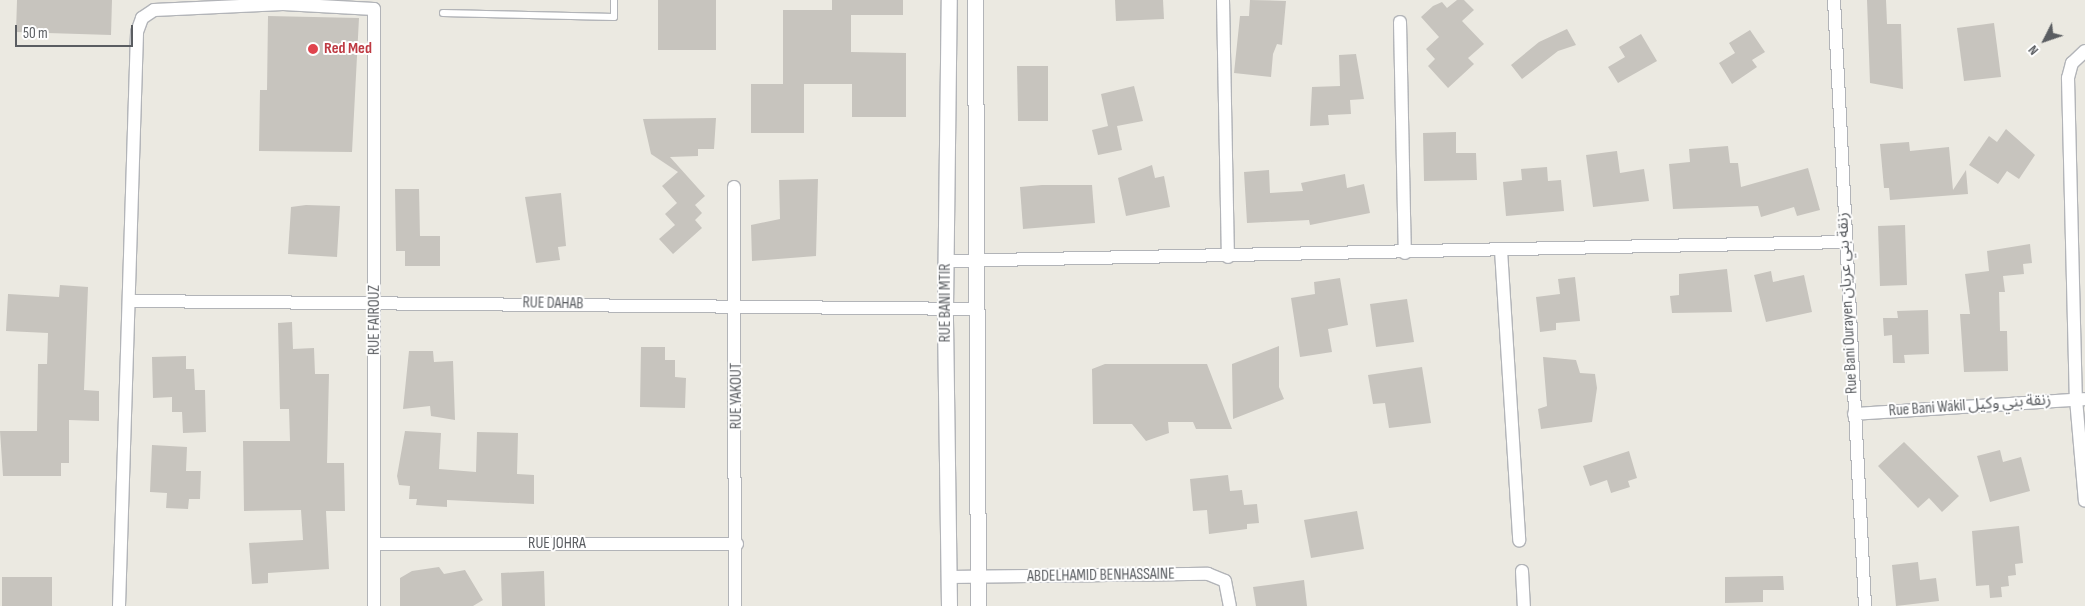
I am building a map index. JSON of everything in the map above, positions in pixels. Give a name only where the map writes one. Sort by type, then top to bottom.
[{"type":"street","name":"RUE BANI MTIR","points":[[949,0],[945,308],[949,606]]},
{"type":"street","name":"RUE BANI MTIR","points":[[975,0],[977,261],[975,309],[978,606]]},
{"type":"street","points":[[1223,0],[1228,257]]},
{"type":"street","name":"Rue Bani Ourayen زنقة بني عريان","points":[[1834,0],[1844,242],[1865,606]]},
{"type":"street","points":[[119,606],[131,301],[134,64],[142,18],[163,9],[284,4],[375,5]]},
{"type":"street","name":"RUE FAIROUZ","points":[[374,606],[376,544],[375,5]]},
{"type":"street","points":[[1400,22],[1405,253]]},
{"type":"street","points":[[2085,51],[2072,63],[2068,78],[2085,501]]},
{"type":"street","name":"RUE YAKOUT","points":[[734,187],[737,306],[737,544],[735,606]]},
{"type":"street","points":[[946,261],[1228,257],[1844,242]]},
{"type":"street","points":[[1501,250],[1519,540]]},
{"type":"street","name":"RUE DAHAB","points":[[131,301],[375,301],[975,309]]},
{"type":"street","name":"Rue Bani Wakil زنقة بني وكيل","points":[[1854,414],[2081,399]]},
{"type":"street","name":"RUE JOHRA","points":[[376,544],[737,544]]},
{"type":"street","points":[[1522,571],[1524,606]]},
{"type":"street","name":"ABDELHAMID BENHASSAINE","points":[[949,577],[1208,574],[1225,580],[1230,606]]},
{"type":"lane","points":[[443,13],[614,17],[614,0]]},
{"type":"building","points":[[17,0],[112,0],[111,35],[16,32]]},
{"type":"building","points":[[658,0],[716,0],[716,50],[658,50]]},
{"type":"building","points":[[832,0],[903,0],[903,15],[851,15],[851,52],[906,53],[906,117],[852,117],[852,84],[804,84],[804,133],[751,133],[751,84],[783,84],[783,10],[832,10]]},
{"type":"building","points":[[1115,0],[1163,0],[1164,19],[1116,21]]},
{"type":"building","points":[[1250,0],[1286,1],[1282,45],[1277,44],[1273,54],[1271,77],[1234,73],[1240,16],[1249,16]]},
{"type":"building","points":[[1457,0],[1464,0],[1474,10],[1462,21],[1484,44],[1468,58],[1474,64],[1448,88],[1428,66],[1435,59],[1426,49],[1439,37],[1421,17],[1433,6],[1442,2],[1447,8]]},
{"type":"building","points":[[1867,0],[1886,0],[1887,24],[1901,24],[1903,89],[1870,83]]},
{"type":"building","points":[[268,16],[359,18],[352,152],[259,151],[260,90],[267,90]]},
{"type":"building","points":[[1994,23],[2001,77],[1964,81],[1957,28]]},
{"type":"building","points":[[1567,29],[1576,45],[1558,51],[1522,79],[1511,65],[1539,42]]},
{"type":"building","points":[[1750,30],[1765,52],[1752,60],[1757,67],[1732,84],[1719,63],[1735,53],[1729,43]]},
{"type":"building","points":[[1641,34],[1657,61],[1618,83],[1608,67],[1625,57],[1619,47]]},
{"type":"building","points":[[1356,54],[1364,99],[1350,100],[1351,114],[1328,115],[1329,125],[1310,126],[1312,87],[1340,86],[1339,55]]},
{"type":"building","points":[[1017,66],[1048,66],[1048,121],[1018,121]]},
{"type":"building","points":[[1134,86],[1143,121],[1117,126],[1122,150],[1098,155],[1092,130],[1108,126],[1101,94]]},
{"type":"building","points":[[716,118],[714,149],[698,149],[698,156],[670,157],[705,196],[695,205],[702,213],[695,220],[702,228],[673,254],[659,239],[675,225],[665,214],[677,203],[662,186],[678,172],[651,154],[643,119]]},
{"type":"building","points":[[2006,129],[2035,155],[2019,179],[2007,171],[1998,184],[1969,165],[1989,136],[1997,142]]},
{"type":"building","points":[[1456,132],[1456,153],[1476,153],[1477,180],[1424,181],[1423,133]]},
{"type":"building","points":[[1909,142],[1910,151],[1949,147],[1953,190],[1966,170],[1968,194],[1890,200],[1889,188],[1884,188],[1880,144]]},
{"type":"building","points":[[1728,146],[1730,163],[1738,163],[1741,187],[1808,168],[1820,210],[1797,216],[1794,207],[1761,217],[1758,206],[1673,209],[1669,164],[1690,162],[1689,149]]},
{"type":"building","points":[[1617,151],[1620,173],[1644,169],[1649,201],[1593,207],[1586,155]]},
{"type":"building","points":[[1152,165],[1155,178],[1164,176],[1170,207],[1126,216],[1118,178]]},
{"type":"building","points":[[1547,167],[1548,181],[1561,180],[1564,211],[1506,216],[1503,182],[1522,180],[1521,169]]},
{"type":"building","points":[[1269,170],[1270,193],[1303,191],[1301,183],[1345,174],[1347,188],[1364,184],[1370,213],[1310,225],[1309,220],[1247,223],[1244,172]]},
{"type":"building","points":[[818,179],[816,256],[752,261],[751,225],[780,219],[779,180]]},
{"type":"building","points":[[1092,185],[1095,223],[1023,229],[1020,187]]},
{"type":"building","points":[[395,189],[419,189],[420,236],[440,236],[440,266],[405,266],[405,251],[396,251]]},
{"type":"building","points":[[561,193],[566,246],[558,247],[560,260],[536,263],[525,197]]},
{"type":"building","points":[[306,205],[340,206],[337,257],[288,254],[291,207]]},
{"type":"building","points":[[1905,225],[1907,285],[1880,286],[1878,226]]},
{"type":"building","points":[[2030,244],[2032,263],[2023,264],[2024,274],[2003,276],[2005,292],[1999,292],[2000,331],[2007,331],[2008,371],[1964,372],[1960,314],[1970,314],[1965,274],[1989,271],[1987,251]]},
{"type":"building","points":[[1727,269],[1732,312],[1672,313],[1670,296],[1679,295],[1679,274]]},
{"type":"building","points":[[1771,271],[1773,282],[1804,275],[1812,312],[1766,322],[1754,275]]},
{"type":"building","points":[[1575,277],[1580,321],[1556,323],[1556,330],[1540,332],[1536,297],[1560,294],[1558,279]]},
{"type":"building","points":[[1340,278],[1348,325],[1328,329],[1332,352],[1300,357],[1291,298],[1315,294],[1314,282]]},
{"type":"building","points":[[60,285],[88,287],[84,390],[99,391],[99,421],[69,420],[69,463],[61,463],[61,476],[3,476],[0,431],[37,431],[38,364],[47,364],[48,333],[6,331],[8,294],[59,297]]},
{"type":"building","points":[[1407,299],[1414,342],[1376,347],[1370,304]]},
{"type":"building","points":[[1928,310],[1929,354],[1904,355],[1905,363],[1893,363],[1892,335],[1884,336],[1883,318],[1898,318],[1897,311]]},
{"type":"building","points":[[292,322],[293,349],[314,348],[315,374],[329,374],[327,463],[344,463],[345,511],[326,511],[329,569],[268,573],[268,583],[252,584],[249,543],[303,540],[301,510],[244,511],[243,441],[290,441],[289,409],[280,409],[278,323]]},
{"type":"building","points":[[1279,346],[1279,387],[1284,399],[1233,419],[1232,364]]},
{"type":"building","points":[[641,347],[665,347],[665,360],[675,360],[675,377],[686,378],[685,408],[640,407]]},
{"type":"building","points":[[409,351],[433,351],[434,362],[453,361],[455,420],[431,416],[430,406],[403,409]]},
{"type":"building","points":[[186,356],[186,369],[194,369],[195,390],[205,390],[206,432],[183,433],[182,412],[172,412],[172,397],[153,398],[152,357]]},
{"type":"building","points":[[1543,357],[1576,360],[1580,373],[1595,374],[1597,388],[1592,422],[1541,429],[1538,409],[1547,406]]},
{"type":"building","points":[[1105,364],[1207,364],[1232,429],[1196,429],[1193,422],[1168,422],[1169,433],[1146,441],[1132,424],[1093,424],[1092,369]]},
{"type":"building","points":[[1422,367],[1431,423],[1389,428],[1385,403],[1373,404],[1368,375]]},
{"type":"building","points":[[405,431],[441,433],[439,469],[476,472],[477,432],[518,433],[517,474],[534,475],[534,504],[447,500],[447,507],[416,505],[417,499],[409,499],[410,486],[399,485],[397,476]]},
{"type":"building","points":[[1904,442],[1959,496],[1942,512],[1929,498],[1918,508],[1878,466]]},
{"type":"building","points":[[152,445],[187,447],[186,471],[201,471],[200,499],[189,499],[188,509],[166,508],[167,493],[150,492]]},
{"type":"building","points":[[2000,450],[2003,462],[2021,457],[2030,491],[1990,502],[1977,456]]},
{"type":"building","points":[[1629,451],[1637,478],[1628,481],[1630,487],[1611,493],[1607,480],[1590,486],[1583,466]]},
{"type":"building","points":[[1228,475],[1230,491],[1242,490],[1244,505],[1257,504],[1259,523],[1247,524],[1247,529],[1209,534],[1207,510],[1193,511],[1190,479]]},
{"type":"building","points":[[1357,511],[1364,549],[1311,558],[1304,520]]},
{"type":"building","points":[[2019,526],[2023,563],[2015,564],[2016,575],[2008,576],[2009,586],[2001,587],[2002,597],[1990,598],[1989,585],[1976,586],[1972,531]]},
{"type":"building","points":[[1918,562],[1920,580],[1936,578],[1939,601],[1896,606],[1892,565]]},
{"type":"building","points":[[439,567],[444,574],[465,570],[483,600],[473,606],[400,606],[400,578],[412,571]]},
{"type":"building","points":[[544,571],[545,606],[502,606],[501,573]]},
{"type":"building","points":[[1783,576],[1784,590],[1763,590],[1763,602],[1725,603],[1725,577]]},
{"type":"building","points":[[2,577],[52,577],[52,606],[2,606]]},
{"type":"building","points":[[1304,580],[1307,606],[1256,606],[1253,587]]},
{"type":"place","name":"Red Med","points":[[313,49]]}]
